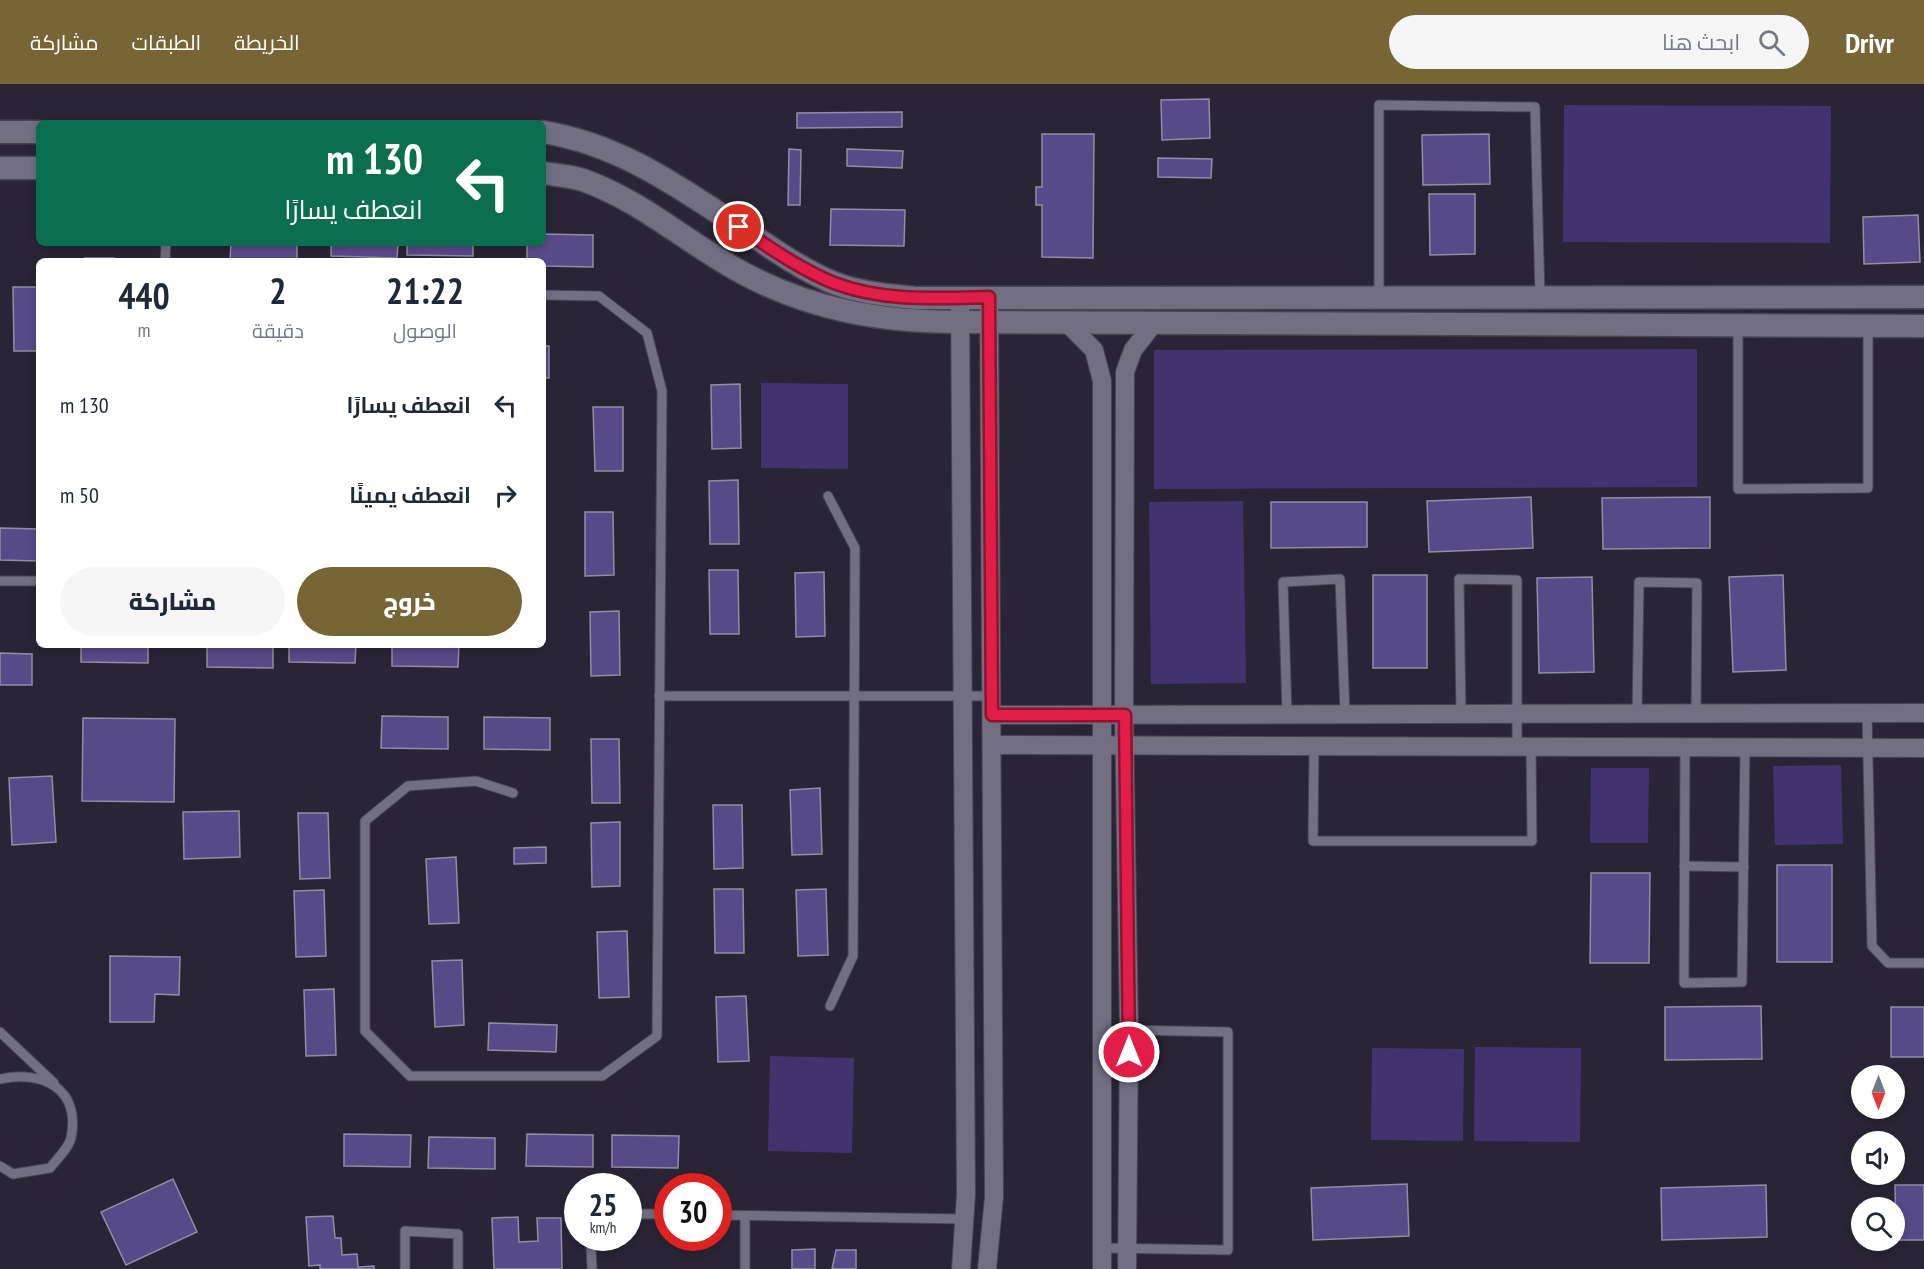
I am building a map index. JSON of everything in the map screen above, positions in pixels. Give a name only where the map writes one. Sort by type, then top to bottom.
[{"type":"street","points":[[0,132],[36,132]]},
{"type":"street","points":[[546,133],[586,141],[621,154],[649,168],[797,266],[836,284],[878,294],[960,298],[1924,297]]},
{"type":"street","points":[[0,168],[36,168]]},
{"type":"street","points":[[546,173],[581,179],[638,205],[739,272],[786,294],[837,311],[881,319],[1067,323],[1924,326]]},
{"type":"street","points":[[987,1269],[994,1197],[989,297]]},
{"type":"street","points":[[960,298],[964,1219],[961,1269]]},
{"type":"street","points":[[1067,323],[1094,350],[1102,381],[1102,1269]]},
{"type":"street","points":[[1127,1269],[1129,1030],[1125,746],[1125,372],[1133,350],[1154,323]]},
{"type":"street","points":[[992,715],[1924,713]]},
{"type":"street","points":[[992,745],[1924,747]]},
{"type":"lane","points":[[1379,297],[1379,105],[1535,107],[1540,297]]},
{"type":"lane","points":[[513,793],[476,781],[408,786],[365,821],[365,1031],[410,1076],[602,1076],[657,1036],[662,391],[647,333],[599,296],[546,295]]},
{"type":"lane","points":[[1738,326],[1738,489],[1868,488],[1868,326]]},
{"type":"lane","points":[[828,496],[855,548],[853,956],[830,1006]]},
{"type":"lane","points":[[1287,714],[1282,582],[1340,579],[1345,714]]},
{"type":"lane","points":[[1314,746],[1313,842],[1532,842],[1524,747],[1516,714],[1516,580],[1460,579],[1461,714]]},
{"type":"lane","points":[[0,581],[36,581]]},
{"type":"lane","points":[[1637,714],[1639,582],[1697,583],[1696,714]]},
{"type":"lane","points":[[659,696],[992,696]]},
{"type":"lane","points":[[1867,713],[1872,946],[1888,963],[1924,963]]},
{"type":"lane","points":[[1685,747],[1683,983],[1742,982],[1745,747]]},
{"type":"lane","points":[[1684,866],[1744,867]]},
{"type":"lane","points":[[1102,1248],[1228,1250],[1228,1032],[1129,1030]]},
{"type":"lane","points":[[0,1032],[56,1084],[71,1106],[71,1140],[50,1168],[14,1174],[0,1166]]},
{"type":"lane","points":[[0,1079],[22,1074],[56,1084]]},
{"type":"lane","points":[[732,1216],[964,1219]]},
{"type":"lane","points":[[745,1216],[745,1269]]},
{"type":"lane","points":[[405,1269],[405,1231],[458,1234],[458,1269]]},
{"type":"lane","points":[[591,1251],[592,1269]]},
{"type":"shaded area","points":[[1564,105],[1831,106],[1830,243],[1563,242]]},
{"type":"shaded area","points":[[1697,349],[1697,487],[1154,489],[1154,350]]},
{"type":"shaded area","points":[[761,383],[848,384],[848,469],[761,468]]},
{"type":"shaded area","points":[[1243,501],[1246,683],[1151,684],[1149,502]]},
{"type":"shaded area","points":[[1841,765],[1843,844],[1775,845],[1773,766]]},
{"type":"shaded area","points":[[1591,768],[1649,768],[1648,843],[1590,843]]},
{"type":"shaded area","points":[[1475,1047],[1581,1048],[1580,1142],[1474,1141]]},
{"type":"shaded area","points":[[1372,1048],[1464,1049],[1463,1141],[1371,1140]]},
{"type":"shaded area","points":[[770,1056],[854,1058],[852,1153],[768,1151]]},
{"type":"building","points":[[1209,99],[1210,138],[1162,140],[1161,100]]},
{"type":"building","points":[[902,112],[902,127],[797,128],[797,113]]},
{"type":"building","points":[[1042,134],[1094,134],[1093,258],[1042,257],[1042,205],[1036,205],[1036,187],[1042,187]]},
{"type":"building","points":[[1489,134],[1490,184],[1423,185],[1422,135]]},
{"type":"building","points":[[789,149],[801,150],[800,205],[788,205]]},
{"type":"building","points":[[847,149],[903,151],[902,168],[847,166]]},
{"type":"building","points":[[1158,158],[1212,159],[1211,178],[1158,177]]},
{"type":"building","points":[[1429,194],[1475,194],[1475,254],[1430,255]]},
{"type":"building","points":[[831,209],[905,210],[904,246],[830,245]]},
{"type":"building","points":[[1918,215],[1920,262],[1864,264],[1863,217]]},
{"type":"building","points":[[546,234],[593,235],[593,267],[546,266],[546,258],[527,258],[527,246],[546,246]]},
{"type":"building","points":[[231,246],[297,246],[297,258],[230,258]]},
{"type":"building","points":[[331,246],[398,246],[397,258],[331,256]]},
{"type":"building","points":[[407,246],[473,246],[473,256],[407,255]]},
{"type":"building","points":[[13,287],[36,287],[36,351],[14,351]]},
{"type":"building","points":[[546,346],[549,346],[549,378],[546,378]]},
{"type":"building","points":[[740,384],[741,448],[712,449],[711,385]]},
{"type":"building","points":[[593,407],[623,407],[623,471],[595,471]]},
{"type":"building","points":[[738,480],[739,544],[710,544],[709,481]]},
{"type":"building","points":[[1531,497],[1533,548],[1429,552],[1427,501]]},
{"type":"building","points":[[1710,497],[1710,548],[1603,549],[1602,498]]},
{"type":"building","points":[[1271,502],[1367,502],[1367,547],[1271,548]]},
{"type":"building","points":[[585,512],[613,512],[614,575],[585,576]]},
{"type":"building","points":[[0,528],[36,529],[36,561],[0,560]]},
{"type":"building","points":[[709,570],[738,570],[739,634],[710,634]]},
{"type":"building","points":[[824,572],[825,636],[796,637],[795,573]]},
{"type":"building","points":[[1373,575],[1427,575],[1427,668],[1373,668]]},
{"type":"building","points":[[1783,575],[1786,670],[1733,672],[1729,577]]},
{"type":"building","points":[[1592,577],[1594,672],[1539,673],[1537,578]]},
{"type":"building","points":[[619,611],[620,675],[591,676],[590,612]]},
{"type":"building","points":[[81,648],[148,648],[148,663],[81,662]]},
{"type":"building","points":[[207,648],[273,648],[273,668],[207,667]]},
{"type":"building","points":[[289,648],[356,648],[355,663],[289,662]]},
{"type":"building","points":[[392,648],[459,648],[458,667],[392,666]]},
{"type":"building","points":[[0,653],[32,654],[32,685],[0,685]]},
{"type":"building","points":[[382,716],[448,717],[448,749],[381,748]]},
{"type":"building","points":[[484,717],[550,718],[550,750],[484,749]]},
{"type":"building","points":[[83,718],[175,719],[174,802],[82,801]]},
{"type":"building","points":[[591,739],[619,739],[620,803],[592,803]]},
{"type":"building","points":[[52,776],[56,842],[12,845],[9,778]]},
{"type":"building","points":[[820,788],[822,854],[792,855],[790,790]]},
{"type":"building","points":[[713,805],[742,805],[743,868],[714,869]]},
{"type":"building","points":[[239,811],[240,857],[184,859],[183,812]]},
{"type":"building","points":[[298,813],[328,813],[330,878],[300,879]]},
{"type":"building","points":[[620,822],[620,886],[592,887],[591,823]]},
{"type":"building","points":[[546,847],[546,863],[514,864],[514,848]]},
{"type":"building","points":[[456,857],[459,923],[429,924],[426,859]]},
{"type":"building","points":[[1777,865],[1832,865],[1832,962],[1777,962]]},
{"type":"building","points":[[1591,873],[1650,873],[1649,963],[1590,963]]},
{"type":"building","points":[[714,889],[743,889],[744,953],[715,953]]},
{"type":"building","points":[[826,889],[828,955],[798,956],[796,890]]},
{"type":"building","points":[[324,890],[326,956],[296,957],[294,891]]},
{"type":"building","points":[[627,931],[629,997],[599,998],[597,932]]},
{"type":"building","points":[[110,956],[180,957],[179,995],[155,994],[154,1022],[110,1022]]},
{"type":"building","points":[[462,960],[464,1025],[435,1027],[432,961]]},
{"type":"building","points":[[334,989],[336,1055],[306,1056],[304,990]]},
{"type":"building","points":[[746,996],[749,1061],[718,1062],[716,997]]},
{"type":"building","points":[[1761,1006],[1762,1059],[1665,1060],[1665,1007]]},
{"type":"building","points":[[1891,1007],[1924,1007],[1924,1057],[1891,1057]]},
{"type":"building","points":[[489,1023],[557,1025],[556,1052],[488,1050]]},
{"type":"building","points":[[344,1134],[411,1135],[410,1167],[344,1166]]},
{"type":"building","points":[[527,1134],[593,1135],[593,1167],[526,1166]]},
{"type":"building","points":[[612,1135],[679,1136],[678,1168],[612,1167]]},
{"type":"building","points":[[429,1137],[495,1138],[495,1169],[428,1168]]},
{"type":"building","points":[[173,1179],[197,1232],[126,1265],[101,1212]]},
{"type":"building","points":[[1407,1184],[1409,1236],[1313,1240],[1311,1188]]},
{"type":"building","points":[[1766,1185],[1767,1237],[1662,1240],[1661,1188]]},
{"type":"building","points":[[1895,1185],[1924,1185],[1924,1240],[1905,1240],[1905,1197],[1895,1197]]},
{"type":"building","points":[[333,1216],[335,1238],[341,1238],[342,1255],[357,1254],[358,1267],[374,1266],[374,1269],[320,1269],[320,1265],[309,1266],[306,1217]]},
{"type":"building","points":[[518,1217],[519,1242],[538,1241],[537,1218],[561,1218],[562,1269],[494,1269],[492,1218]]},
{"type":"building","points":[[815,1249],[815,1269],[792,1269],[792,1250]]},
{"type":"building","points":[[836,1250],[856,1250],[856,1269],[832,1269]]},
{"type":"route","points":[[739,227],[797,266],[836,284],[878,294],[915,298],[989,297],[992,715],[1125,715],[1129,1052]]}]
